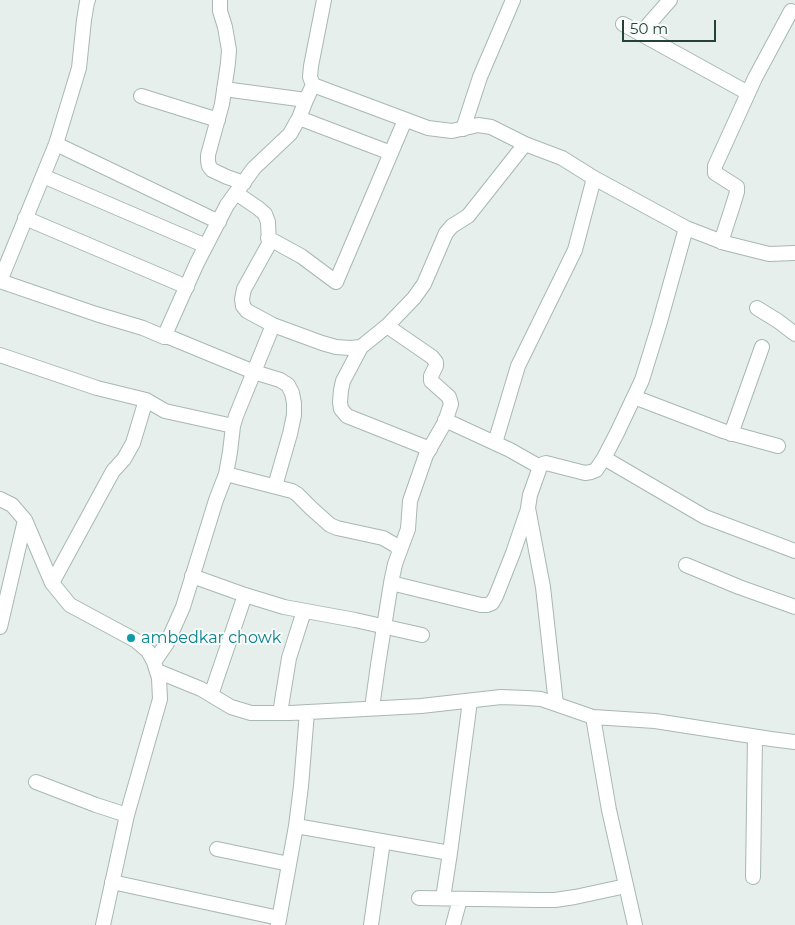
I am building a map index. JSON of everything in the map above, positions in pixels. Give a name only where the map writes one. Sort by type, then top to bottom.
[{"type":"street","points":[[220,0],[220,12],[225,27],[228,50],[224,89],[208,155],[209,166],[212,170],[235,180],[240,188],[265,214],[268,222],[268,244],[244,289],[243,306],[247,311],[273,325],[329,345],[350,348],[361,347]]},
{"type":"street","points":[[164,336],[186,286],[227,206],[254,168],[290,134],[299,118],[313,85],[310,77],[311,66],[324,0]]},
{"type":"street","points":[[463,129],[480,77],[513,0]]},
{"type":"street","points":[[641,33],[670,0]]},
{"type":"street","points":[[87,1],[79,68],[56,144],[0,281],[169,337],[254,372],[280,380],[288,385],[292,393],[294,415],[275,486]]},
{"type":"street","points":[[721,242],[734,205],[737,187],[715,173],[716,166],[748,92],[791,11]]},
{"type":"street","points":[[624,24],[748,92]]},
{"type":"street","points":[[313,85],[428,128],[452,131],[478,125],[491,127],[525,144],[562,158],[594,178],[686,228],[721,242],[769,254],[795,254]]},
{"type":"street","points":[[224,89],[306,100]]},
{"type":"street","points":[[141,96],[218,120]]},
{"type":"street","points":[[299,118],[391,153]]},
{"type":"street","points":[[268,238],[302,256],[336,282],[405,120]]},
{"type":"street","points":[[56,144],[219,222]]},
{"type":"street","points":[[430,449],[347,416],[341,409],[340,390],[361,347],[386,326],[414,298],[424,284],[446,233],[452,226],[468,216],[525,144]]},
{"type":"street","points":[[43,176],[206,246]]},
{"type":"street","points":[[495,443],[518,366],[575,250],[594,178]]},
{"type":"street","points":[[26,218],[186,286]]},
{"type":"street","points":[[392,583],[481,605],[492,603],[513,553],[540,467],[546,463],[585,473],[596,470],[604,458],[642,380],[686,228]]},
{"type":"street","points":[[757,308],[795,334]]},
{"type":"street","points":[[155,666],[183,607],[216,500],[226,474],[233,426],[273,325]]},
{"type":"street","points":[[372,708],[395,564],[408,530],[410,501],[426,455],[445,420],[451,404],[449,397],[431,381],[431,376],[436,366],[436,362],[432,357],[386,326]]},
{"type":"street","points":[[731,434],[762,347]]},
{"type":"street","points":[[0,355],[97,388],[146,400],[165,411],[233,426]]},
{"type":"street","points":[[634,397],[731,434],[778,446]]},
{"type":"street","points":[[52,583],[113,471],[124,459],[133,443],[146,400]]},
{"type":"street","points":[[445,420],[495,443],[540,467]]},
{"type":"street","points":[[604,458],[704,518],[795,551]]},
{"type":"street","points":[[226,474],[292,491],[330,525],[383,538],[400,550]]},
{"type":"street","points":[[0,498],[12,505],[25,520],[52,583],[70,605],[135,640],[148,651],[160,678],[160,699],[126,815],[103,925]]},
{"type":"street","points":[[528,508],[543,587],[556,704]]},
{"type":"street","points":[[0,627],[25,520]]},
{"type":"street","points":[[686,565],[795,607]]},
{"type":"street","points":[[192,576],[284,607],[422,635]]},
{"type":"street","points":[[210,695],[245,595]]},
{"type":"street","points":[[280,713],[289,658],[304,611]]},
{"type":"street","points":[[155,666],[231,707],[251,712],[307,712],[421,706],[501,697],[527,698],[556,704],[593,717],[655,722],[795,742]]},
{"type":"street","points":[[443,898],[470,701]]},
{"type":"street","points":[[112,882],[279,922],[296,826],[307,712]]},
{"type":"street","points":[[593,717],[609,810],[635,925]]},
{"type":"street","points":[[754,877],[755,737]]},
{"type":"street","points":[[36,782],[126,815]]},
{"type":"street","points":[[296,826],[450,853]]},
{"type":"street","points":[[371,925],[383,841]]},
{"type":"street","points":[[217,848],[289,864]]},
{"type":"street","points":[[419,898],[555,900],[626,886]]},
{"type":"street","points":[[453,925],[460,899]]},
{"type":"place","name":"ambedkar chowk","points":[[131,638]]}]
